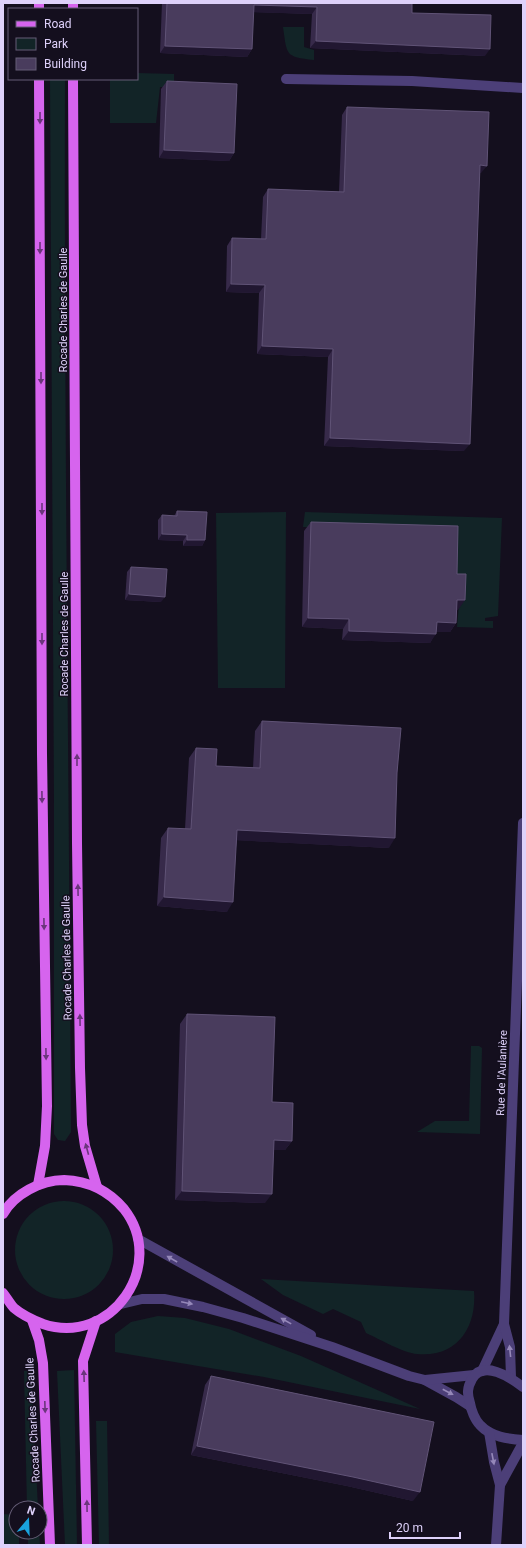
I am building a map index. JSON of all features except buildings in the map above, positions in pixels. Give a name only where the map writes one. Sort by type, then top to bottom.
[{"type":"main road","name":"Rocade Charles de Gaulle","points":[[38,1185],[45,1146],[47,1106],[42,754],[39,80]]},
{"type":"main road","name":"Rocade Charles de Gaulle","points":[[73,80],[77,835],[80,1060],[82,1125],[85,1146],[98,1187]]},
{"type":"main road","points":[[3,1293],[14,1308],[32,1320],[53,1327],[75,1327],[96,1321],[110,1314],[121,1304],[133,1285],[139,1263],[138,1239],[130,1218],[116,1200],[98,1187],[78,1181],[58,1180],[38,1185],[20,1195],[4,1212]]},
{"type":"main road","name":"Rocade Charles de Gaulle","points":[[32,1320],[39,1340],[43,1363],[50,1545]]},
{"type":"main road","points":[[87,1545],[83,1360],[96,1321]]},
{"type":"street","points":[[286,79],[412,81],[523,88]]},
{"type":"street","name":"Rue de l'Aulanière","points":[[512,1378],[510,1347],[504,1324],[523,823]]},
{"type":"street","points":[[138,1239],[332,1347]]},
{"type":"street","points":[[121,1304],[142,1299],[164,1299],[188,1303],[244,1318],[332,1347],[408,1376],[425,1380],[470,1406],[480,1425],[489,1432],[500,1437],[523,1442],[500,1485]]},
{"type":"street","name":"Rue de l'Aulanière","points":[[470,1406],[467,1392],[469,1384],[478,1373],[504,1324]]},
{"type":"street","points":[[425,1380],[495,1371],[512,1378],[523,1387]]},
{"type":"street","points":[[489,1432],[494,1462],[500,1485],[496,1545]]},
{"type":"green space","points":[[283,27],[304,27],[304,47],[314,50],[314,60],[297,58],[289,53],[285,44]]},
{"type":"green space","points":[[138,73],[174,74],[174,87],[160,87],[156,123],[110,123],[110,80],[138,80]]},
{"type":"green space","points":[[50,80],[65,80],[66,474],[71,1132],[65,1141],[58,1140],[54,1134],[54,804]]},
{"type":"green space","points":[[286,512],[285,688],[218,688],[216,513]]},
{"type":"green space","points":[[305,512],[502,518],[498,616],[485,618],[485,621],[493,621],[493,628],[457,627],[461,581],[455,580],[455,532],[303,527]]},
{"type":"green space","points":[[471,1046],[479,1046],[482,1048],[480,1134],[417,1132],[435,1121],[469,1121]]},
{"type":"green space","points":[[64,1201],[83,1205],[98,1216],[109,1231],[113,1250],[109,1269],[98,1284],[83,1295],[64,1299],[45,1295],[30,1284],[19,1269],[15,1250],[19,1231],[30,1216],[45,1205]]},
{"type":"green space","points":[[261,1279],[474,1291],[474,1304],[472,1317],[462,1338],[443,1351],[431,1354],[417,1354],[399,1348],[366,1333],[361,1322],[333,1309],[323,1314],[283,1295]]},
{"type":"green space","points":[[158,1316],[185,1318],[229,1329],[301,1356],[420,1409],[264,1377],[115,1352],[115,1334],[131,1322]]},
{"type":"green space","points":[[31,1370],[38,1500],[27,1500],[24,1371]]},
{"type":"green space","points":[[74,1370],[77,1545],[65,1545],[57,1371]]},
{"type":"green space","points":[[96,1421],[107,1421],[109,1545],[99,1545]]},
{"type":"green space","points":[[3,1514],[8,1514],[8,1540],[19,1540],[19,1545],[3,1545]]},
{"type":"green space","points":[[28,1540],[40,1540],[40,1545],[28,1545]]}]
